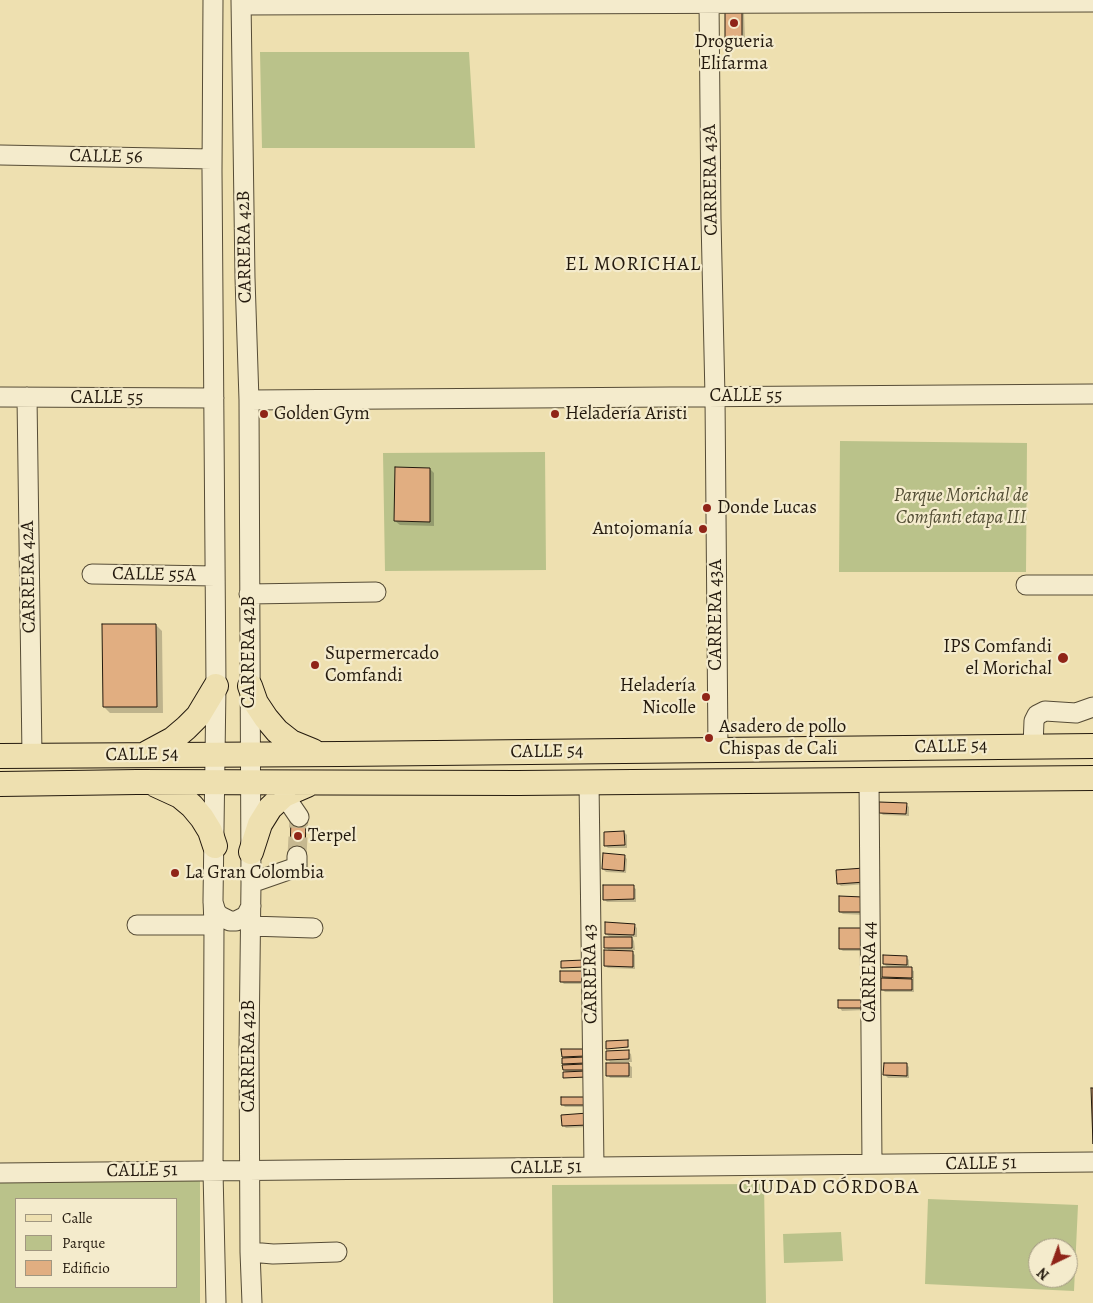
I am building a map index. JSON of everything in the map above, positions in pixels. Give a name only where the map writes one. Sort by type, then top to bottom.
[{"type":"main road","points":[[141,755],[173,739],[186,728],[198,716],[216,686]]},
{"type":"main road","points":[[250,686],[256,703],[277,732],[307,749],[325,754],[342,754]]},
{"type":"main road","name":"CALLE 54","points":[[0,756],[718,750],[1090,744]]},
{"type":"main road","name":"CALLE 54","points":[[0,784],[869,779],[1089,781]]},
{"type":"main road","points":[[137,782],[167,788],[186,801],[202,818],[210,831],[214,846]]},
{"type":"main road","points":[[251,852],[256,833],[264,816],[276,802],[284,795],[300,787],[318,783]]},
{"type":"street","name":"CARRERA 42B","points":[[213,0],[212,159],[216,686],[213,900],[213,1171],[216,1303]]},
{"type":"street","name":"CARRERA 42B","points":[[241,2],[249,400],[251,852],[249,1170],[252,1303]]},
{"type":"street","points":[[241,2],[1093,2]]},
{"type":"street","name":"CARRERA 43A","points":[[709,2],[718,750]]},
{"type":"street","name":"CALLE 56","points":[[0,155],[212,159]]},
{"type":"street","name":"CALLE 55","points":[[249,400],[1093,394]]},
{"type":"street","name":"CALLE 55","points":[[0,397],[214,398]]},
{"type":"street","name":"CARRERA 42A","points":[[27,397],[32,756]]},
{"type":"street","name":"CALLE 55A","points":[[92,574],[215,576]]},
{"type":"street","points":[[1026,585],[1093,585]]},
{"type":"street","points":[[249,594],[376,592]]},
{"type":"street","points":[[1034,746],[1034,722],[1038,715],[1045,711],[1076,713],[1093,707]]},
{"type":"street","name":"CARRERA 44","points":[[869,779],[872,1164]]},
{"type":"street","name":"CARRERA 43","points":[[590,781],[594,1167]]},
{"type":"street","points":[[284,795],[299,817]]},
{"type":"street","points":[[251,883],[297,867],[297,856]]},
{"type":"street","points":[[213,900],[216,912],[224,920],[230,921],[236,921],[246,916],[251,906]]},
{"type":"street","points":[[137,926],[214,925]]},
{"type":"street","points":[[250,926],[313,928]]},
{"type":"street","name":"CALLE 51","points":[[0,1173],[1093,1162]]},
{"type":"street","points":[[250,1252],[273,1254],[337,1252]]},
{"type":"green space","points":[[260,52],[469,52],[475,148],[262,148]]},
{"type":"green space","name":"Parque Morichal de Comfanti etapa III","points":[[840,441],[1027,443],[1026,572],[839,572]]},
{"type":"green space","points":[[545,452],[546,570],[385,571],[383,453]]},
{"type":"green space","points":[[200,1179],[200,1303],[0,1303],[0,1181]]},
{"type":"green space","points":[[764,1184],[766,1303],[553,1303],[552,1185]]},
{"type":"green space","points":[[928,1199],[1078,1205],[1076,1238],[1028,1238],[1028,1288],[1074,1288],[1074,1291],[925,1284]]},
{"type":"green space","points":[[841,1232],[843,1261],[784,1263],[783,1234]]},
{"type":"building","name":"Drogueria Elifarma","points":[[725,8],[742,8],[742,38],[725,38]]},
{"type":"building","points":[[395,467],[430,468],[430,522],[394,521]]},
{"type":"building","points":[[102,624],[156,624],[157,707],[103,707]]},
{"type":"building","points":[[879,802],[907,803],[906,814],[879,813]]},
{"type":"building","name":"Terpel","points":[[291,817],[306,817],[305,856],[290,855]]},
{"type":"building","points":[[624,831],[625,845],[604,846],[604,832]]},
{"type":"building","points":[[603,853],[625,855],[624,871],[602,869]]},
{"type":"building","points":[[864,868],[865,882],[837,884],[836,870]]},
{"type":"building","points":[[603,885],[634,885],[634,899],[603,900]]},
{"type":"building","points":[[839,896],[863,897],[863,912],[839,912]]},
{"type":"building","points":[[605,922],[635,924],[634,935],[605,934]]},
{"type":"building","points":[[839,928],[866,928],[866,949],[839,949]]},
{"type":"building","points":[[604,937],[632,937],[632,948],[604,948]]},
{"type":"building","points":[[604,950],[633,951],[633,967],[604,966]]},
{"type":"building","points":[[883,955],[907,956],[907,965],[883,964]]},
{"type":"building","points":[[584,960],[585,967],[561,968],[561,961]]},
{"type":"building","points":[[882,967],[912,967],[912,978],[882,977]]},
{"type":"building","points":[[560,971],[586,971],[586,982],[560,982]]},
{"type":"building","points":[[881,978],[912,979],[912,990],[881,990]]},
{"type":"building","points":[[838,1000],[863,1000],[863,1008],[838,1008]]},
{"type":"building","points":[[628,1040],[628,1047],[606,1049],[606,1041]]},
{"type":"building","points":[[561,1049],[585,1049],[585,1056],[562,1057]]},
{"type":"building","points":[[629,1050],[629,1059],[606,1060],[606,1051]]},
{"type":"building","points":[[585,1057],[585,1063],[562,1064],[562,1058]]},
{"type":"building","points":[[606,1063],[629,1063],[629,1076],[606,1076]]},
{"type":"building","points":[[884,1063],[907,1063],[907,1076],[883,1075]]},
{"type":"building","points":[[585,1064],[585,1070],[563,1070],[562,1065]]},
{"type":"building","points":[[586,1071],[586,1077],[563,1078],[563,1072]]},
{"type":"building","points":[[1091,1088],[1093,1088],[1093,1144]]},
{"type":"building","points":[[561,1097],[586,1097],[586,1105],[561,1105]]},
{"type":"building","points":[[588,1113],[588,1125],[562,1126],[561,1115]]},
{"type":"tunnel","points":[[297,856],[299,817]]},
{"type":"place","name":"Drogueria Elifarma","points":[[734,23]]},
{"type":"place","name":"Golden Gym","points":[[264,414]]},
{"type":"place","name":"Heladería Aristi","points":[[555,414]]},
{"type":"place","name":"Donde Lucas","points":[[707,508]]},
{"type":"place","name":"Antojomanía","points":[[703,529]]},
{"type":"place","name":"IPS Comfandi el Morichal","points":[[1063,658]]},
{"type":"place","name":"Supermercado Comfandi","points":[[315,665]]},
{"type":"place","name":"Heladería Nicolle","points":[[706,697]]},
{"type":"place","name":"Asadero de pollo Chispas de Cali","points":[[709,738]]},
{"type":"place","name":"Terpel","points":[[298,836]]},
{"type":"place","name":"La Gran Colombia","points":[[175,873]]},
{"type":"district","name":"EL MORICHAL","points":[[633,265]]},
{"type":"district","name":"CIUDAD CÓRDOBA","points":[[829,1188]]}]
